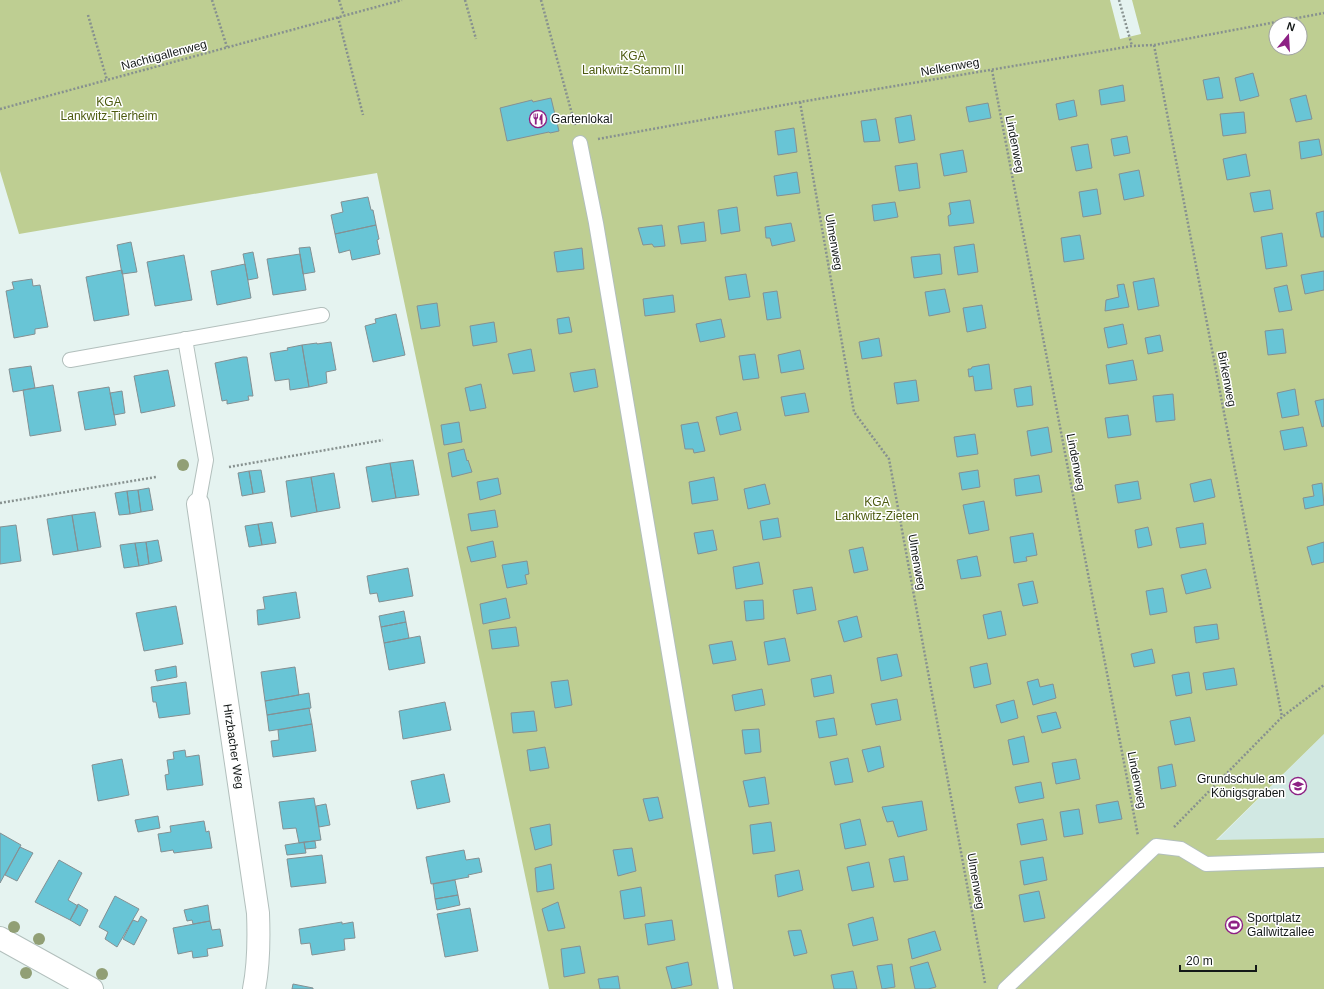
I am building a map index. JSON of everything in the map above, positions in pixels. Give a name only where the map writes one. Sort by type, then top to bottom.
[{"type":"street","name":"Hirzbacher Weg","points":[[198,504],[258,913],[258,959],[254,989]]},
{"type":"street","points":[[0,938],[92,989]]},
{"type":"lane","points":[[580,142],[597,231],[726,989]]},
{"type":"lane","points":[[70,360],[322,315]]},
{"type":"lane","points":[[185,339],[206,460],[198,504]]},
{"type":"lane","points":[[1005,989],[1156,846],[1181,849],[1206,864],[1324,860]]},
{"type":"path","name":"Nachtigallenweg","points":[[212,0],[226,48]]},
{"type":"path","points":[[339,0],[344,16]]},
{"type":"path","name":"Nachtigallenweg","points":[[0,109],[402,0]]},
{"type":"path","points":[[465,0],[476,39]]},
{"type":"path","points":[[541,0],[580,142]]},
{"type":"path","points":[[1119,0],[1132,46]]},
{"type":"path","name":"Nelkenweg","points":[[580,142],[800,102],[1132,46],[1154,45],[1324,13]]},
{"type":"path","name":"Nachtigallenweg","points":[[88,15],[107,80]]},
{"type":"path","points":[[338,18],[363,114]]},
{"type":"path","name":"Birkenweg","points":[[1154,45],[1282,717]]},
{"type":"path","name":"Lindenweg","points":[[992,70],[1143,858]]},
{"type":"path","name":"Ulmenweg","points":[[800,102],[854,412],[889,459],[986,989]]},
{"type":"path","points":[[229,467],[383,440]]},
{"type":"path","points":[[0,503],[156,477]]},
{"type":"path","points":[[1156,846],[1282,717],[1324,685]]},
{"type":"shaded area","name":"Grundschule am Königsgraben","points":[[1324,734],[1324,838],[1216,841]]},
{"type":"green space","name":"KGA Lankwitz-Zieten","points":[[0,0],[1110,0],[1120,39],[1141,34],[1132,0],[1324,0],[1324,734],[1216,840],[1324,838],[1324,989],[549,989],[377,173],[19,234],[0,171]]},
{"type":"building","points":[[1253,73],[1259,96],[1240,101],[1235,78]]},
{"type":"building","points":[[1219,77],[1223,98],[1207,100],[1203,80]]},
{"type":"building","points":[[1123,85],[1125,101],[1101,105],[1099,90]]},
{"type":"building","points":[[1306,95],[1312,119],[1296,122],[1290,99]]},
{"type":"building","points":[[551,98],[559,131],[507,141],[500,108],[532,100],[533,102]]},
{"type":"building","points":[[1074,100],[1077,116],[1059,120],[1056,104]]},
{"type":"building","points":[[988,103],[991,118],[969,122],[966,107]]},
{"type":"building","points":[[1244,112],[1246,133],[1223,136],[1220,114]]},
{"type":"building","points":[[911,115],[915,140],[899,143],[895,118]]},
{"type":"building","points":[[876,119],[880,141],[864,142],[861,121]]},
{"type":"building","points":[[794,128],[797,152],[778,155],[775,131]]},
{"type":"building","points":[[1127,136],[1130,153],[1114,156],[1111,139]]},
{"type":"building","points":[[1319,139],[1322,155],[1301,159],[1299,142]]},
{"type":"building","points":[[1088,144],[1092,168],[1076,171],[1071,147]]},
{"type":"building","points":[[963,150],[967,172],[944,176],[940,154]]},
{"type":"building","points":[[1246,154],[1250,176],[1227,180],[1223,159]]},
{"type":"building","points":[[917,163],[920,188],[899,191],[895,166]]},
{"type":"building","points":[[1139,170],[1144,196],[1124,200],[1119,174]]},
{"type":"building","points":[[797,172],[800,193],[777,196],[774,176]]},
{"type":"building","points":[[1097,189],[1101,214],[1083,217],[1079,192]]},
{"type":"building","points":[[1270,190],[1273,209],[1254,212],[1250,193]]},
{"type":"building","points":[[368,197],[371,210],[373,210],[376,225],[335,234],[331,215],[343,212],[341,202]]},
{"type":"building","points":[[970,200],[974,223],[949,226],[948,216],[951,214],[949,203]]},
{"type":"building","points":[[895,202],[898,217],[874,221],[872,205]]},
{"type":"building","points":[[737,207],[740,231],[721,234],[718,210]]},
{"type":"building","points":[[1324,211],[1324,237],[1321,237],[1316,213]]},
{"type":"building","points":[[704,222],[706,241],[681,244],[678,226]]},
{"type":"building","points":[[791,223],[795,241],[772,246],[770,238],[766,238],[765,227]]},
{"type":"building","points":[[376,225],[380,254],[352,260],[350,250],[339,253],[335,234]]},
{"type":"building","points":[[662,225],[665,246],[654,247],[652,244],[643,245],[638,228]]},
{"type":"building","points":[[1282,233],[1287,266],[1266,269],[1261,237]]},
{"type":"building","points":[[1080,235],[1084,259],[1064,262],[1061,238]]},
{"type":"building","points":[[131,242],[137,272],[122,274],[117,245]]},
{"type":"building","points":[[974,244],[978,272],[958,275],[954,247]]},
{"type":"building","points":[[310,247],[315,272],[303,274],[299,248]]},
{"type":"building","points":[[582,248],[584,269],[557,272],[554,252]]},
{"type":"building","points":[[253,252],[258,278],[248,280],[243,254]]},
{"type":"building","points":[[300,254],[306,290],[273,295],[267,259]]},
{"type":"building","points":[[940,254],[942,274],[914,278],[911,257]]},
{"type":"building","points":[[184,255],[192,300],[155,306],[147,262]]},
{"type":"building","points":[[245,264],[251,298],[217,305],[211,271]]},
{"type":"building","points":[[122,270],[129,315],[94,321],[86,277]]},
{"type":"building","points":[[1324,271],[1324,290],[1305,294],[1301,275]]},
{"type":"building","points":[[746,274],[750,297],[729,300],[725,277]]},
{"type":"building","points":[[1154,278],[1159,306],[1138,310],[1133,282]]},
{"type":"building","points":[[32,279],[33,286],[40,285],[48,327],[35,329],[35,334],[14,338],[6,291],[14,289],[12,282]]},
{"type":"building","points":[[1124,284],[1129,307],[1105,311],[1106,300],[1119,297],[1117,285]]},
{"type":"building","points":[[1287,285],[1292,310],[1279,312],[1274,288]]},
{"type":"building","points":[[945,289],[950,312],[929,316],[925,292]]},
{"type":"building","points":[[777,291],[781,318],[767,320],[763,293]]},
{"type":"building","points":[[673,295],[675,312],[645,316],[643,299]]},
{"type":"building","points":[[437,303],[440,326],[421,329],[417,306]]},
{"type":"building","points":[[982,305],[986,328],[967,332],[963,308]]},
{"type":"building","points":[[396,314],[405,355],[373,362],[365,326],[376,323],[375,319]]},
{"type":"building","points":[[569,317],[572,332],[559,334],[557,319]]},
{"type":"building","points":[[721,319],[725,337],[700,342],[696,324]]},
{"type":"building","points":[[494,322],[497,342],[473,346],[470,326]]},
{"type":"building","points":[[1123,324],[1127,344],[1108,348],[1104,328]]},
{"type":"building","points":[[1283,329],[1286,353],[1268,355],[1265,331]]},
{"type":"building","points":[[1160,335],[1163,351],[1148,354],[1145,338]]},
{"type":"building","points":[[879,338],[882,356],[862,359],[859,342]]},
{"type":"building","points":[[331,342],[336,370],[326,372],[327,383],[309,387],[302,345]]},
{"type":"building","points":[[302,345],[309,387],[290,390],[289,379],[275,381],[270,353],[288,350],[287,348]]},
{"type":"building","points":[[531,349],[535,371],[513,374],[508,354]]},
{"type":"building","points":[[800,350],[804,369],[781,373],[778,355]]},
{"type":"building","points":[[755,354],[759,378],[743,380],[739,356]]},
{"type":"building","points":[[247,357],[253,396],[248,396],[249,400],[227,404],[227,400],[222,401],[215,363]]},
{"type":"building","points":[[1133,360],[1137,380],[1109,384],[1106,365]]},
{"type":"building","points":[[989,364],[992,389],[975,391],[973,376],[969,377],[968,369]]},
{"type":"building","points":[[31,366],[35,388],[13,392],[9,369]]},
{"type":"building","points":[[595,369],[598,387],[574,392],[570,373]]},
{"type":"building","points":[[168,370],[175,406],[141,413],[134,376]]},
{"type":"building","points":[[916,380],[919,401],[897,404],[894,383]]},
{"type":"building","points":[[481,384],[486,408],[470,411],[465,388]]},
{"type":"building","points":[[53,385],[61,431],[30,436],[23,390]]},
{"type":"building","points":[[1031,386],[1033,405],[1017,407],[1014,389]]},
{"type":"building","points":[[109,387],[116,425],[85,430],[78,392]]},
{"type":"building","points":[[1295,389],[1299,415],[1282,418],[1277,393]]},
{"type":"building","points":[[122,391],[125,413],[114,415],[110,393]]},
{"type":"building","points":[[805,393],[809,412],[785,416],[781,397]]},
{"type":"building","points":[[1173,394],[1175,420],[1156,422],[1153,396]]},
{"type":"building","points":[[1324,399],[1324,426],[1322,427],[1315,401]]},
{"type":"building","points":[[737,412],[741,430],[720,435],[716,417]]},
{"type":"building","points":[[1128,415],[1131,435],[1108,438],[1105,418]]},
{"type":"building","points":[[459,422],[462,442],[444,445],[441,425]]},
{"type":"building","points":[[698,422],[705,451],[694,453],[693,449],[685,449],[681,425]]},
{"type":"building","points":[[1048,427],[1052,452],[1031,456],[1027,431]]},
{"type":"building","points":[[1303,427],[1307,446],[1284,450],[1280,431]]},
{"type":"building","points":[[975,434],[978,454],[957,457],[954,437]]},
{"type":"building","points":[[464,449],[472,472],[452,477],[448,453]]},
{"type":"building","points":[[413,460],[419,495],[396,498],[390,463]]},
{"type":"building","points":[[390,463],[396,498],[372,502],[366,467]]},
{"type":"building","points":[[261,470],[265,492],[253,494],[249,471]]},
{"type":"building","points":[[978,470],[980,487],[962,490],[959,473]]},
{"type":"building","points":[[249,471],[253,494],[242,496],[238,473]]},
{"type":"building","points":[[334,473],[340,508],[317,512],[311,477]]},
{"type":"building","points":[[1039,475],[1042,492],[1016,496],[1014,479]]},
{"type":"building","points":[[311,477],[317,512],[291,517],[286,481]]},
{"type":"building","points":[[714,477],[718,500],[692,504],[689,482]]},
{"type":"building","points":[[498,478],[501,494],[480,500],[477,482]]},
{"type":"building","points":[[1211,479],[1215,497],[1194,502],[1190,484]]},
{"type":"building","points":[[1138,481],[1141,499],[1118,503],[1115,485]]},
{"type":"building","points":[[1322,483],[1324,505],[1305,509],[1303,498],[1314,496],[1312,485]]},
{"type":"building","points":[[765,484],[770,504],[748,509],[744,489]]},
{"type":"building","points":[[149,488],[153,510],[141,512],[138,490]]},
{"type":"building","points":[[138,490],[141,512],[130,514],[127,491]]},
{"type":"building","points":[[127,491],[130,514],[119,515],[115,493]]},
{"type":"building","points":[[984,501],[989,530],[969,534],[963,505]]},
{"type":"building","points":[[495,510],[498,527],[471,531],[468,514]]},
{"type":"building","points":[[95,512],[101,547],[78,551],[72,515]]},
{"type":"building","points":[[72,515],[78,551],[53,555],[47,519]]},
{"type":"building","points":[[778,518],[781,537],[763,540],[760,521]]},
{"type":"building","points":[[272,522],[276,543],[262,545],[258,524]]},
{"type":"building","points":[[1203,523],[1206,544],[1180,548],[1176,528]]},
{"type":"building","points":[[258,524],[262,545],[249,547],[245,526]]},
{"type":"building","points":[[16,525],[21,561],[0,564],[0,527]]},
{"type":"building","points":[[1148,527],[1152,545],[1138,548],[1135,530]]},
{"type":"building","points":[[713,530],[717,550],[698,554],[694,533]]},
{"type":"building","points":[[1033,533],[1037,555],[1026,557],[1027,561],[1014,563],[1010,537]]},
{"type":"building","points":[[158,540],[162,561],[149,564],[146,542]]},
{"type":"building","points":[[493,541],[496,557],[471,562],[467,547]]},
{"type":"building","points":[[146,542],[149,564],[139,566],[135,543]]},
{"type":"building","points":[[1324,542],[1324,562],[1312,565],[1307,547]]},
{"type":"building","points":[[135,543],[139,566],[124,568],[120,545]]},
{"type":"building","points":[[863,547],[868,570],[854,573],[849,550]]},
{"type":"building","points":[[977,556],[981,576],[961,579],[957,560]]},
{"type":"building","points":[[527,561],[529,574],[525,575],[527,584],[507,588],[502,565]]},
{"type":"building","points":[[759,562],[763,584],[736,589],[733,567]]},
{"type":"building","points":[[408,568],[413,596],[379,602],[377,593],[370,594],[367,576]]},
{"type":"building","points":[[1206,569],[1211,588],[1186,594],[1181,575]]},
{"type":"building","points":[[1033,581],[1038,603],[1023,606],[1018,584]]},
{"type":"building","points":[[812,587],[816,610],[797,614],[793,590]]},
{"type":"building","points":[[1163,588],[1167,612],[1150,615],[1146,591]]},
{"type":"building","points":[[296,592],[300,618],[258,625],[257,610],[265,609],[263,597]]},
{"type":"building","points":[[506,598],[510,618],[483,624],[480,604]]},
{"type":"building","points":[[763,600],[764,619],[746,621],[744,601]]},
{"type":"building","points":[[176,606],[183,644],[144,651],[136,613]]},
{"type":"building","points":[[404,611],[406,622],[381,627],[379,616]]},
{"type":"building","points":[[1001,611],[1006,635],[988,639],[983,615]]},
{"type":"building","points":[[857,616],[862,637],[844,642],[838,621]]},
{"type":"building","points":[[406,622],[409,638],[384,643],[381,627]]},
{"type":"building","points":[[1217,624],[1219,639],[1196,643],[1194,627]]},
{"type":"building","points":[[516,627],[519,646],[492,649],[489,630]]},
{"type":"building","points":[[420,636],[425,663],[389,670],[384,643]]},
{"type":"building","points":[[785,638],[790,661],[768,665],[764,642]]},
{"type":"building","points":[[732,641],[736,660],[713,664],[709,645]]},
{"type":"building","points":[[1152,649],[1155,663],[1134,667],[1131,654]]},
{"type":"building","points":[[897,654],[902,676],[881,681],[877,658]]},
{"type":"building","points":[[987,663],[991,684],[974,688],[970,667]]},
{"type":"building","points":[[176,666],[177,677],[157,681],[155,670]]},
{"type":"building","points":[[295,667],[299,695],[265,701],[261,672]]},
{"type":"building","points":[[1234,668],[1237,685],[1206,690],[1203,673]]},
{"type":"building","points":[[1189,672],[1192,693],[1176,696],[1172,675]]},
{"type":"building","points":[[831,675],[834,693],[814,697],[811,679]]},
{"type":"building","points":[[1038,679],[1040,687],[1053,684],[1056,698],[1033,705],[1027,682]]},
{"type":"building","points":[[568,680],[572,705],[555,708],[551,682]]},
{"type":"building","points":[[186,682],[190,714],[159,718],[156,702],[153,702],[151,687]]},
{"type":"building","points":[[762,689],[765,705],[735,711],[732,695]]},
{"type":"building","points":[[309,693],[311,708],[267,715],[265,701]]},
{"type":"building","points":[[897,699],[901,720],[876,725],[871,704]]},
{"type":"building","points":[[1014,700],[1018,718],[1001,723],[996,705]]},
{"type":"building","points":[[445,702],[451,730],[403,739],[399,711]]},
{"type":"building","points":[[309,708],[312,724],[269,731],[267,715]]},
{"type":"building","points":[[534,711],[537,731],[513,733],[511,713]]},
{"type":"building","points":[[1056,712],[1061,728],[1042,733],[1037,716]]},
{"type":"building","points":[[1190,717],[1195,741],[1175,745],[1170,721]]},
{"type":"building","points":[[834,718],[837,735],[819,738],[816,721]]},
{"type":"building","points":[[312,724],[316,751],[273,757],[271,741],[279,740],[278,730]]},
{"type":"building","points":[[759,729],[761,752],[745,754],[742,730]]},
{"type":"building","points":[[1024,736],[1029,762],[1013,765],[1008,740]]},
{"type":"building","points":[[880,746],[884,767],[868,772],[862,750]]},
{"type":"building","points":[[545,747],[549,768],[530,771],[527,750]]},
{"type":"building","points":[[185,750],[186,757],[199,755],[203,785],[167,790],[165,775],[169,774],[167,760],[174,759],[173,752]]},
{"type":"building","points":[[848,758],[853,782],[835,785],[830,762]]},
{"type":"building","points":[[122,759],[129,795],[98,801],[92,765]]},
{"type":"building","points":[[1076,759],[1080,779],[1056,784],[1052,763]]},
{"type":"building","points":[[1172,764],[1176,786],[1161,789],[1158,767]]},
{"type":"building","points":[[444,774],[450,802],[417,809],[411,781]]},
{"type":"building","points":[[765,777],[769,804],[749,807],[743,781]]},
{"type":"building","points":[[1041,782],[1044,798],[1019,803],[1015,787]]},
{"type":"building","points":[[658,797],[663,818],[649,821],[643,799]]},
{"type":"building","points":[[314,798],[321,840],[299,843],[296,828],[283,829],[279,802]]},
{"type":"building","points":[[922,801],[927,830],[898,837],[893,821],[887,822],[882,807]]},
{"type":"building","points":[[1118,801],[1122,819],[1099,823],[1096,805]]},
{"type":"building","points":[[326,804],[330,825],[319,827],[316,806]]},
{"type":"building","points":[[1079,809],[1083,834],[1064,837],[1060,812]]},
{"type":"building","points":[[158,816],[160,828],[138,832],[135,820]]},
{"type":"building","points":[[860,819],[866,845],[845,849],[840,824]]},
{"type":"building","points":[[1043,819],[1047,840],[1021,845],[1017,824]]},
{"type":"building","points":[[204,821],[206,832],[209,831],[212,848],[174,853],[173,850],[161,852],[158,834],[171,832],[170,826]]},
{"type":"building","points":[[771,822],[775,851],[753,854],[750,825]]},
{"type":"building","points":[[550,824],[552,845],[535,850],[530,828]]},
{"type":"building","points":[[0,833],[21,845],[0,883]]},
{"type":"building","points":[[315,841],[316,848],[305,849],[304,842]]},
{"type":"building","points":[[304,842],[306,853],[287,855],[285,845]]},
{"type":"building","points":[[20,847],[33,853],[17,881],[5,875]]},
{"type":"building","points":[[632,848],[636,871],[618,876],[613,850]]},
{"type":"building","points":[[464,850],[466,860],[479,858],[482,872],[468,875],[469,877],[431,884],[426,857]]},
{"type":"building","points":[[322,855],[326,883],[291,887],[287,859]]},
{"type":"building","points":[[904,856],[908,880],[894,882],[889,859]]},
{"type":"building","points":[[1043,857],[1047,880],[1024,885],[1020,861]]},
{"type":"building","points":[[59,860],[82,873],[68,900],[78,906],[70,920],[35,902]]},
{"type":"building","points":[[869,862],[874,887],[852,891],[847,867]]},
{"type":"building","points":[[551,864],[554,889],[537,892],[535,868]]},
{"type":"building","points":[[799,870],[803,890],[778,897],[775,875]]},
{"type":"building","points":[[455,880],[458,895],[435,899],[433,884]]},
{"type":"building","points":[[641,887],[645,916],[624,919],[620,891]]},
{"type":"building","points":[[1039,891],[1045,918],[1024,922],[1019,895]]},
{"type":"building","points":[[458,895],[460,905],[437,910],[435,899]]},
{"type":"building","points":[[115,896],[139,909],[117,947],[105,939],[108,932],[99,927]]},
{"type":"building","points":[[558,902],[565,928],[548,931],[542,909]]},
{"type":"building","points":[[78,904],[88,910],[80,926],[70,920]]},
{"type":"building","points":[[208,905],[210,921],[193,924],[192,920],[187,921],[184,910]]},
{"type":"building","points":[[470,908],[478,951],[445,957],[437,914]]},
{"type":"building","points":[[141,916],[147,920],[134,945],[123,939],[133,920],[138,922]]},
{"type":"building","points":[[873,917],[878,940],[853,946],[848,924]]},
{"type":"building","points":[[672,920],[675,940],[648,945],[645,924]]},
{"type":"building","points":[[210,921],[212,930],[220,929],[223,946],[207,949],[208,956],[193,958],[192,951],[178,954],[173,928]]},
{"type":"building","points":[[342,922],[342,924],[353,922],[355,938],[344,939],[345,950],[312,955],[310,943],[301,944],[299,929]]},
{"type":"building","points":[[801,930],[807,953],[794,956],[788,931]]},
{"type":"building","points":[[935,931],[941,950],[912,959],[908,939]]},
{"type":"building","points":[[580,946],[585,973],[564,977],[561,949]]},
{"type":"building","points":[[688,962],[692,985],[672,989],[666,967]]},
{"type":"building","points":[[928,962],[936,987],[928,989],[915,989],[910,967]]},
{"type":"building","points":[[892,964],[895,987],[882,989],[877,966]]},
{"type":"building","points":[[853,971],[857,989],[834,989],[831,975]]},
{"type":"building","points":[[618,976],[620,989],[600,989],[598,979]]},
{"type":"building","points":[[293,984],[313,988],[313,989],[292,989]]},
{"type":"place","name":"Gartenlokal","points":[[538,119]]},
{"type":"place","name":"Grundschule am Königsgraben","points":[[1298,786]]},
{"type":"place","name":"Sportplatz Gallwitzallee","points":[[1234,925]]},
{"type":"park label","name":"KGA Lankwitz-Stamm III","points":[[633,63]]},
{"type":"park label","name":"KGA Lankwitz-Tierheim","points":[[109,109]]}]
